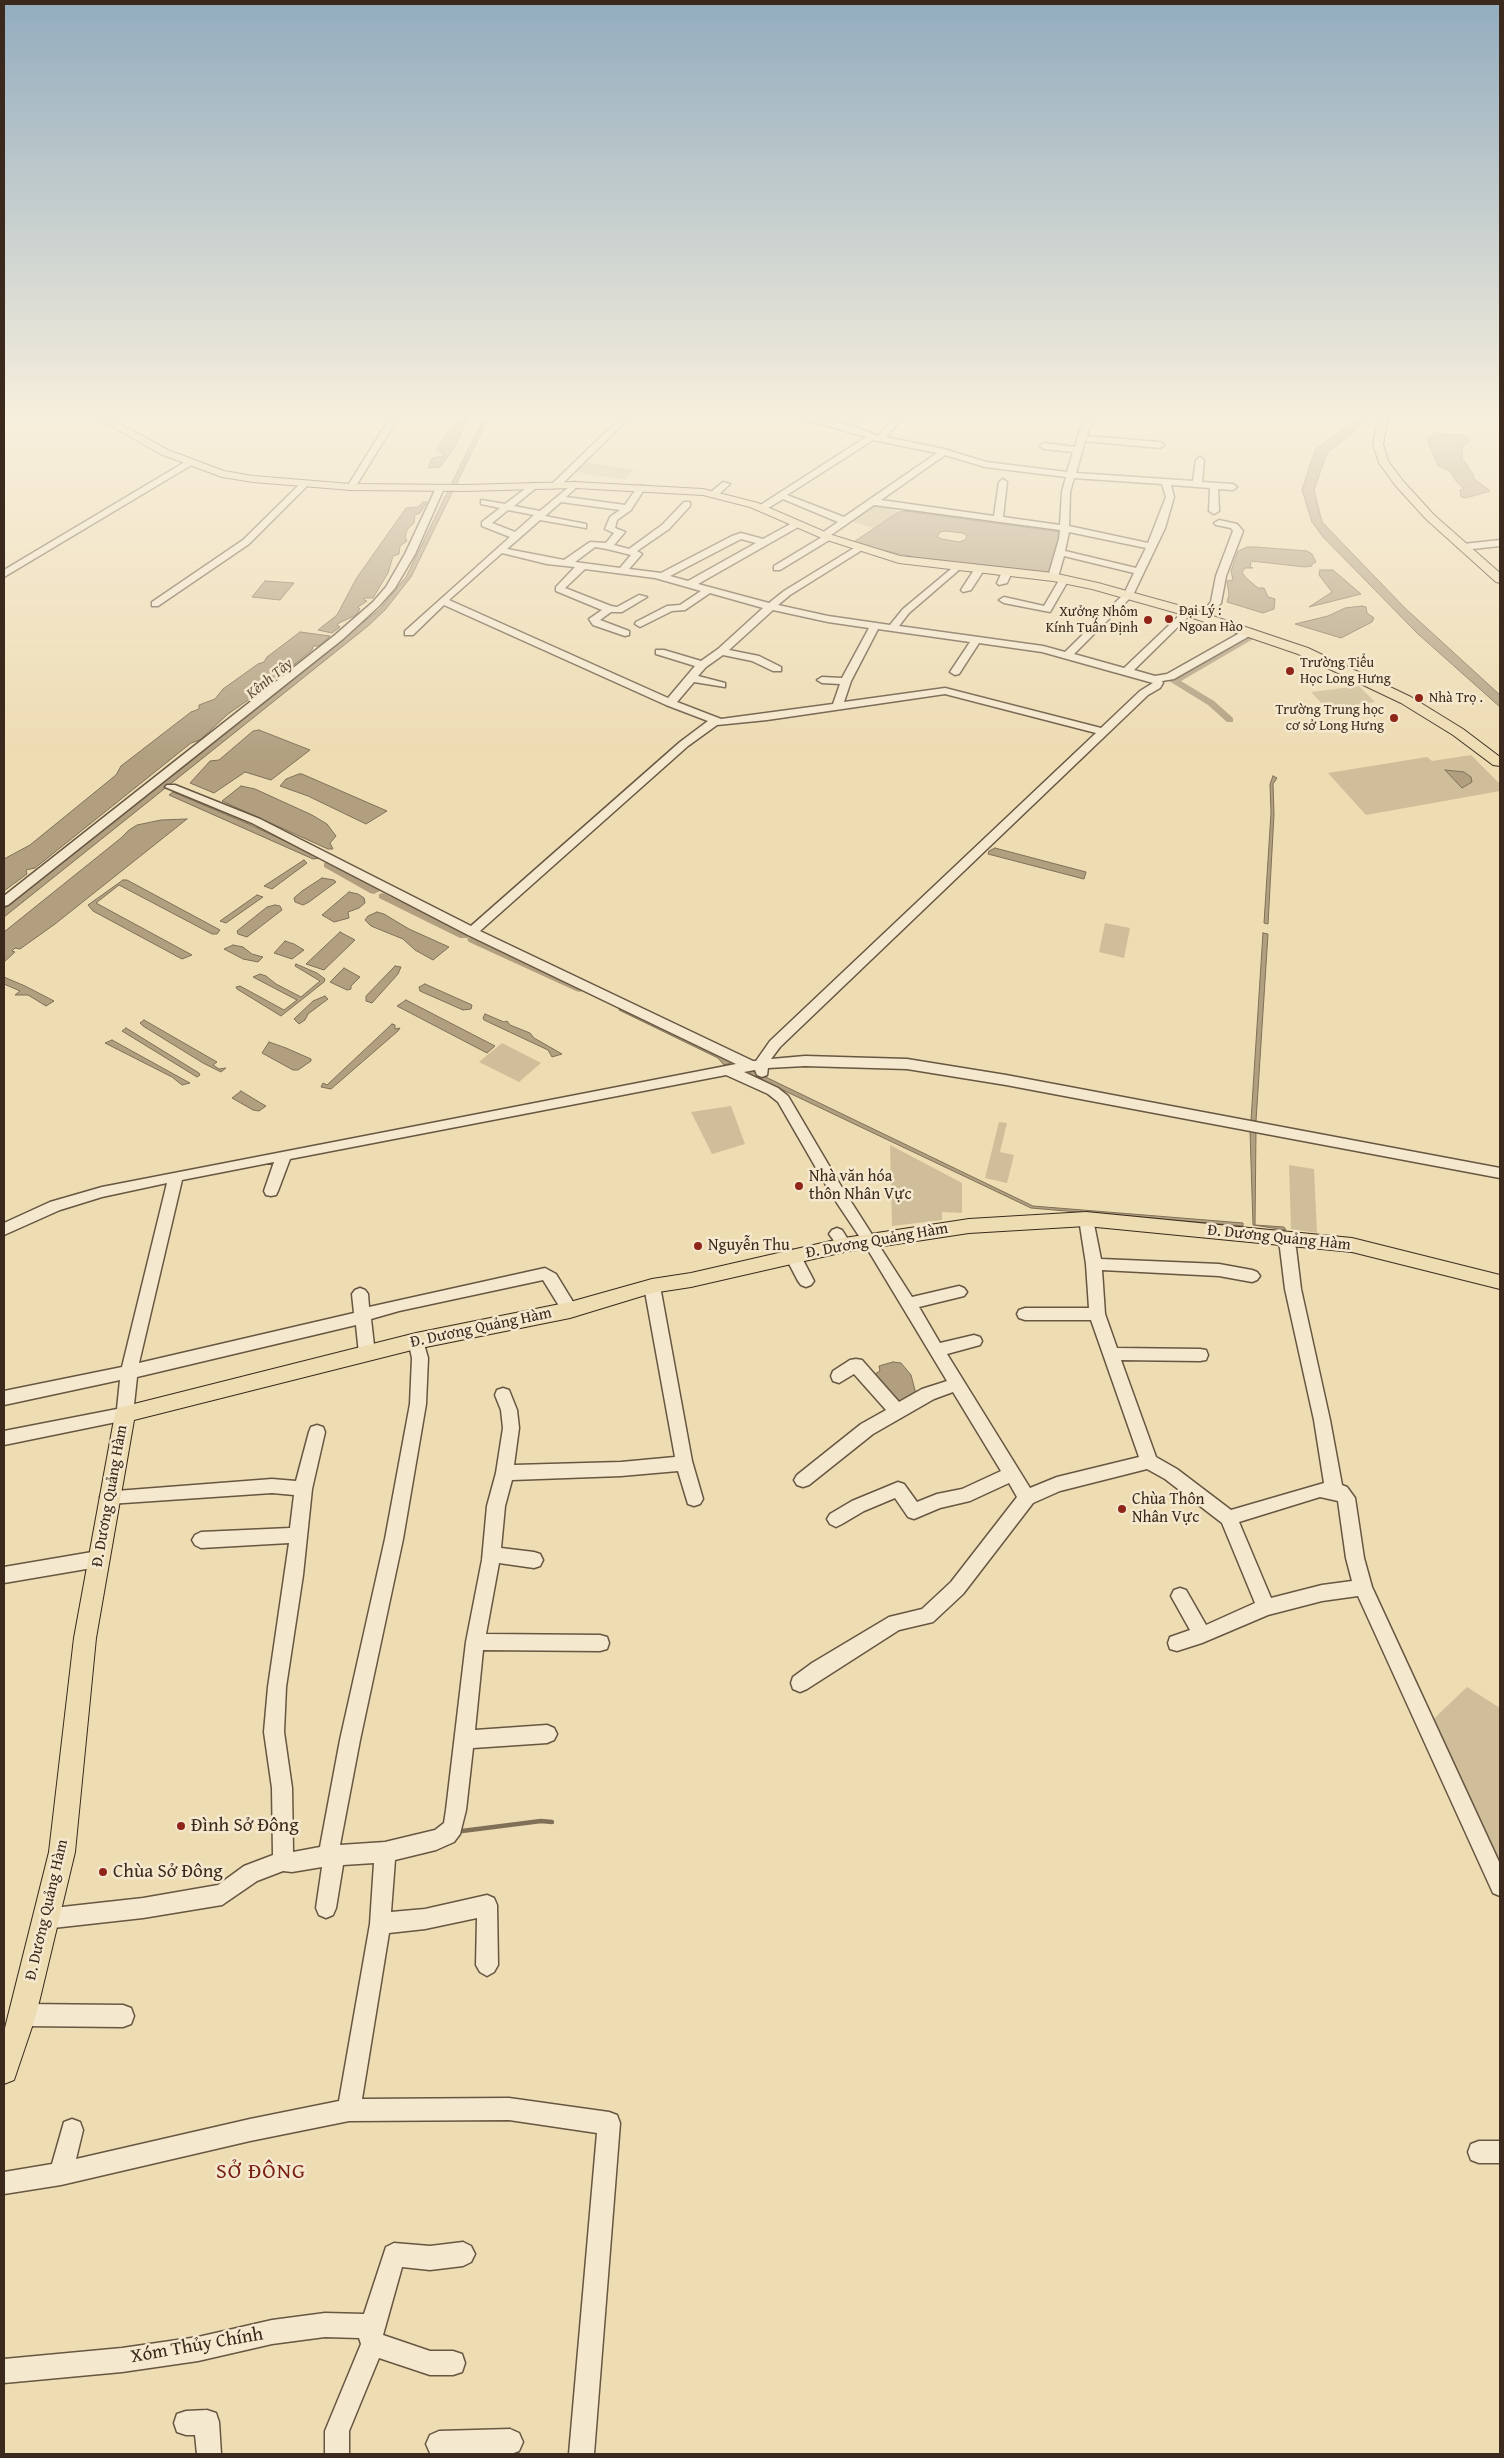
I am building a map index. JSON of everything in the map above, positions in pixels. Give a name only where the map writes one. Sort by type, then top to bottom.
[{"type":"main road","points":[[806,528],[859,548],[899,559],[978,570],[1004,578],[1058,578],[1128,595],[1249,632],[1303,651],[1392,693],[1458,732],[1499,765]]},
{"type":"main road","points":[[1441,528],[1462,547],[1498,575]]},
{"type":"main road","name":"Đ. Dương Quảng Hàm","points":[[4,2070],[23,2015],[44,1918],[62,1852],[84,1647],[125,1414],[416,1341],[570,1310],[652,1286],[691,1280],[841,1240],[870,1241],[969,1226],[1086,1219],[1352,1245],[1500,1282]]},
{"type":"street","points":[[4,574],[81,528]]},
{"type":"street","points":[[155,604],[246,542],[261,528]]},
{"type":"street","points":[[4,902],[339,637],[376,604],[390,588],[410,554],[422,528]]},
{"type":"street","points":[[488,528],[516,536]]},
{"type":"street","points":[[409,633],[525,528]]},
{"type":"street","points":[[608,546],[620,532],[610,528]]},
{"type":"street","points":[[630,552],[665,528]]},
{"type":"street","points":[[690,584],[790,528]]},
{"type":"street","points":[[777,568],[837,528]]},
{"type":"street","points":[[1004,600],[1047,610],[1058,578],[1060,552],[1066,528],[1150,546]]},
{"type":"street","points":[[1067,655],[1128,595],[1160,528]]},
{"type":"street","points":[[1203,617],[1216,603],[1221,576],[1238,531],[1235,528]]},
{"type":"street","points":[[661,577],[734,538],[741,536],[763,542]]},
{"type":"street","points":[[1462,547],[1500,543]]},
{"type":"street","points":[[567,563],[593,544],[637,554],[622,570]]},
{"type":"street","points":[[670,703],[702,665],[787,593],[859,548]]},
{"type":"street","points":[[500,550],[567,563],[661,577],[770,607],[875,626],[977,639],[1067,655],[1128,670],[1155,679],[1170,677],[1249,632]]},
{"type":"street","points":[[1060,552],[1140,572]]},
{"type":"street","points":[[583,565],[558,589],[609,609],[619,610],[642,598]]},
{"type":"street","points":[[892,628],[906,611],[957,567]]},
{"type":"street","points":[[966,590],[978,570]]},
{"type":"street","points":[[640,624],[670,608],[679,610],[709,590]]},
{"type":"street","points":[[444,601],[670,703],[715,721],[767,717],[838,704],[945,691],[1104,732]]},
{"type":"street","points":[[609,609],[594,619],[597,623],[625,633]]},
{"type":"street","points":[[1128,670],[1188,612]]},
{"type":"street","points":[[838,704],[845,682],[875,626]]},
{"type":"street","points":[[955,672],[977,639]]},
{"type":"street","points":[[722,650],[734,655],[755,658],[776,669]]},
{"type":"street","points":[[660,652],[702,665]]},
{"type":"street","points":[[692,678],[721,685]]},
{"type":"street","points":[[758,1068],[775,1044],[1144,693],[1156,686],[1158,683],[1155,679]]},
{"type":"street","points":[[822,680],[845,682]]},
{"type":"street","points":[[472,932],[684,744],[715,721]]},
{"type":"street","points":[[171,787],[256,821],[472,932],[758,1068]]},
{"type":"street","points":[[4,1229],[55,1206],[102,1192],[176,1176],[728,1070],[845,1061],[907,1064],[1016,1082],[1500,1173]]},
{"type":"street","points":[[728,1070],[774,1091],[784,1099],[836,1190],[870,1241],[956,1384],[1028,1498]]},
{"type":"street","points":[[271,1191],[284,1155]]},
{"type":"street","points":[[4,1438],[125,1414],[129,1372],[176,1176]]},
{"type":"street","points":[[1086,1219],[1094,1264],[1097,1314],[1149,1462],[1171,1474],[1229,1518],[1266,1607]]},
{"type":"street","points":[[1284,1238],[1288,1248],[1293,1289],[1322,1420],[1334,1491]]},
{"type":"street","points":[[788,1253],[806,1281]]},
{"type":"street","points":[[1094,1264],[1219,1270],[1252,1276]]},
{"type":"street","points":[[4,1398],[129,1372],[363,1317],[368,1313],[399,1305],[546,1274],[551,1278],[570,1310]]},
{"type":"street","points":[[652,1286],[684,1461],[694,1499]]},
{"type":"street","points":[[908,1304],[959,1292]]},
{"type":"street","points":[[360,1294],[366,1354]]},
{"type":"street","points":[[1025,1314],[1097,1314]]},
{"type":"street","points":[[326,1908],[334,1856],[330,1846],[350,1740],[394,1539],[418,1404],[420,1358],[416,1341]]},
{"type":"street","points":[[936,1350],[974,1341]]},
{"type":"street","points":[[1111,1354],[1200,1355]]},
{"type":"street","points":[[839,1376],[856,1364],[897,1411]]},
{"type":"street","points":[[803,1480],[867,1429],[928,1394],[956,1384]]},
{"type":"street","points":[[44,1918],[143,1908],[222,1895],[251,1872],[283,1860],[292,1862],[385,1852],[436,1840],[447,1835],[453,1827],[475,1642],[491,1554],[496,1506],[505,1472],[511,1428],[509,1410],[503,1395]]},
{"type":"street","points":[[283,1860],[282,1788],[276,1758],[274,1732],[277,1688],[294,1575],[303,1489],[317,1432]]},
{"type":"street","points":[[505,1472],[621,1469],[677,1464],[684,1461]]},
{"type":"street","points":[[800,1683],[819,1669],[895,1623],[926,1616],[940,1601],[957,1588],[1028,1498],[1057,1484],[1149,1462]]},
{"type":"street","points":[[836,1519],[858,1506],[898,1489],[914,1512],[937,1501],[964,1496],[1013,1473]]},
{"type":"street","points":[[109,1497],[272,1486],[303,1489]]},
{"type":"street","points":[[1229,1518],[1320,1490],[1341,1492],[1346,1498],[1355,1558],[1362,1587],[1500,1886]]},
{"type":"street","points":[[201,1540],[297,1535]]},
{"type":"street","points":[[491,1554],[534,1560]]},
{"type":"street","points":[[4,1575],[98,1559]]},
{"type":"street","points":[[1177,1643],[1202,1635],[1266,1607],[1322,1593],[1362,1587]]},
{"type":"street","points":[[1180,1596],[1202,1635]]},
{"type":"street","points":[[475,1642],[600,1643]]},
{"type":"street","points":[[463,1740],[547,1734]]},
{"type":"street","points":[[349,2110],[380,1924],[385,1852]]},
{"type":"street","points":[[380,1924],[425,1919],[487,1905],[487,1965]]},
{"type":"street","points":[[23,2015],[123,2016]]},
{"type":"street","points":[[4,2183],[61,2174],[250,2130],[349,2110],[509,2109],[609,2123],[581,2454]]},
{"type":"street","points":[[61,2174],[72,2130]]},
{"type":"street","points":[[337,2454],[337,2431],[373,2335],[394,2255],[430,2258],[463,2254]]},
{"type":"street","name":"Xóm Thủy Chính","points":[[4,2370],[122,2360],[179,2352],[272,2332],[325,2325],[373,2335],[430,2363],[453,2363]]},
{"type":"street","points":[[186,2422],[207,2422],[209,2454]]},
{"type":"street","points":[[438,2443],[510,2442]]},
{"type":"shaded area","points":[[1359,686],[1375,702],[1327,709],[1311,692]]},
{"type":"shaded area","points":[[1471,755],[1500,784],[1500,791],[1366,815],[1328,773],[1427,757],[1432,761]]},
{"type":"shaded area","points":[[1105,923],[1130,928],[1124,958],[1099,952]]},
{"type":"shaded area","points":[[502,1043],[541,1063],[519,1082],[479,1062]]},
{"type":"shaded area","points":[[731,1106],[745,1144],[712,1154],[691,1112]]},
{"type":"shaded area","points":[[999,1122],[1007,1123],[1000,1152],[1014,1155],[1007,1183],[985,1178]]},
{"type":"shaded area","points":[[890,1145],[962,1183],[962,1213],[942,1212],[942,1220],[892,1226]]},
{"type":"shaded area","points":[[1289,1165],[1314,1169],[1317,1233],[1291,1229]]},
{"type":"shaded area","points":[[1467,1687],[1500,1708],[1500,1873],[1422,1730]]},
{"type":"water","points":[[392,528],[409,528],[405,537],[407,541],[400,546],[399,554],[393,556],[388,573],[373,598],[365,598],[364,600],[367,601],[358,607],[360,609],[356,615],[339,623],[337,625],[340,627],[332,633],[318,630],[337,615],[356,579]]},
{"type":"water","points":[[430,528],[435,528],[411,577],[385,610],[368,626],[4,917],[4,909],[380,609],[406,577]]},
{"type":"water","points":[[875,528],[1029,528],[1061,532],[1051,576],[929,560],[862,546],[855,541]],"holes":[[[945,531],[963,533],[967,536],[965,540],[959,542],[937,537],[940,532]]]},
{"type":"water","points":[[1316,528],[1328,528],[1405,608],[1500,695],[1500,707],[1418,634],[1323,537]]},
{"type":"water","points":[[1247,547],[1307,551],[1312,554],[1316,562],[1312,566],[1305,567],[1251,561],[1250,567],[1253,568],[1245,568],[1242,572],[1245,577],[1258,588],[1264,588],[1268,597],[1275,599],[1274,609],[1263,613],[1227,602],[1229,595],[1227,581],[1233,580],[1231,571],[1238,551]]},
{"type":"water","points":[[1320,570],[1333,570],[1361,594],[1309,607],[1332,592],[1319,575]]},
{"type":"water","points":[[265,581],[294,583],[280,600],[252,597]]},
{"type":"water","points":[[1366,607],[1367,613],[1374,618],[1372,622],[1341,638],[1295,624],[1328,616],[1345,608]]},
{"type":"water","name":"Kênh Tây","points":[[300,632],[330,636],[319,646],[313,646],[312,650],[264,689],[228,714],[200,740],[191,743],[35,868],[26,870],[27,874],[4,891],[4,859],[30,845],[116,775],[121,766],[191,712],[199,709],[199,705],[215,699],[223,689],[258,664],[264,662],[267,657]]},
{"type":"water","points":[[259,730],[310,750],[271,780],[245,772],[214,793],[190,783],[210,761],[219,760],[253,731]]},
{"type":"water","points":[[1445,770],[1464,772],[1471,777],[1472,782],[1462,788]]},
{"type":"water","points":[[299,774],[387,811],[366,824],[308,796],[280,786],[286,779]]},
{"type":"water","points":[[1273,776],[1277,778],[1273,784],[1274,814],[1268,924],[1264,923],[1271,813],[1270,784]]},
{"type":"water","points":[[241,786],[255,789],[312,815],[327,824],[336,836],[330,843],[333,849],[328,849],[222,801]]},
{"type":"water","points":[[173,792],[251,825],[320,858],[313,859],[169,795]]},
{"type":"water","points":[[187,819],[55,924],[20,949],[15,948],[12,951],[15,952],[4,962],[4,932],[129,830],[137,825],[161,820]]},
{"type":"water","points":[[995,848],[1086,872],[1084,879],[988,854],[989,851]]},
{"type":"water","points":[[304,860],[307,863],[272,889],[264,886]]},
{"type":"water","points":[[322,878],[336,882],[303,905],[295,902],[294,898]]},
{"type":"water","points":[[123,880],[127,880],[220,930],[217,934],[212,934],[119,885],[96,903],[192,955],[182,959],[93,911],[88,905]]},
{"type":"water","points":[[349,892],[364,898],[365,903],[359,908],[348,912],[349,918],[334,922],[322,915]]},
{"type":"water","points":[[257,895],[263,897],[226,923],[220,921]]},
{"type":"water","points":[[280,906],[282,910],[247,937],[238,934],[237,931],[267,907]]},
{"type":"water","points":[[377,912],[449,947],[433,960],[415,950],[403,939],[371,926],[365,920],[368,916]]},
{"type":"water","points":[[340,932],[355,940],[324,970],[306,964]]},
{"type":"water","points":[[1263,933],[1268,934],[1256,1121],[1251,1120]]},
{"type":"water","points":[[285,941],[304,950],[292,959],[274,953]]},
{"type":"water","points":[[233,945],[243,947],[252,954],[263,957],[258,962],[243,959],[224,949]]},
{"type":"water","points":[[296,964],[317,973],[325,979],[324,982],[281,1016],[236,987],[240,986],[284,1010],[297,1000],[253,977],[260,974],[266,976],[276,984],[301,997],[320,981],[295,966]]},
{"type":"water","points":[[395,966],[401,967],[398,974],[372,1003],[366,1001],[366,996]]},
{"type":"water","points":[[344,968],[360,977],[351,986],[351,989],[347,990],[330,982]]},
{"type":"water","points":[[4,977],[54,1001],[46,1006],[28,995],[15,995],[20,991],[4,984]]},
{"type":"water","points":[[425,984],[472,1005],[471,1009],[463,1010],[420,991],[419,987]]},
{"type":"water","points":[[325,996],[328,999],[308,1014],[305,1020],[299,1024],[294,1019],[313,1001]]},
{"type":"water","points":[[406,1000],[495,1046],[487,1053],[397,1006]]},
{"type":"water","points":[[620,1008],[735,1062],[724,1065],[718,1058],[619,1010]]},
{"type":"water","points":[[485,1014],[504,1022],[507,1021],[510,1025],[530,1033],[534,1038],[562,1054],[552,1057],[548,1050],[484,1020]]},
{"type":"water","points":[[144,1020],[217,1062],[213,1065],[219,1069],[226,1068],[221,1072],[203,1063],[143,1026],[140,1023]]},
{"type":"water","points":[[392,1024],[395,1025],[395,1029],[400,1028],[398,1031],[331,1089],[321,1087],[323,1083],[327,1085]]},
{"type":"water","points":[[126,1028],[200,1075],[197,1077],[122,1031]]},
{"type":"water","points":[[112,1040],[190,1083],[182,1085],[172,1077],[105,1043]]},
{"type":"water","points":[[269,1042],[311,1059],[311,1061],[298,1070],[293,1070],[262,1053]]},
{"type":"water","points":[[749,1069],[1033,1206],[1243,1223],[1243,1226],[1031,1208],[745,1072]]},
{"type":"water","points":[[241,1091],[266,1106],[259,1111],[253,1110],[232,1098]]},
{"type":"water","points":[[1250,1130],[1256,1131],[1255,1225],[1284,1227],[1286,1230],[1253,1225]]},
{"type":"water","points":[[893,1362],[901,1363],[911,1375],[916,1394],[900,1402],[875,1374],[880,1371],[879,1366]]},
{"type":"waterway","points":[[1230,720],[1211,703],[1174,681],[1250,638]]},
{"type":"waterway","points":[[328,865],[374,891]]},
{"type":"waterway","points":[[383,896],[464,935]]},
{"type":"waterway","points":[[473,939],[580,988]]},
{"type":"waterway","points":[[462,1831],[541,1821],[552,1822]]},
{"type":"place","name":"Đại Lý : Ngoan Hào","points":[[1169,619]]},
{"type":"place","name":"Xưởng Nhôm Kính Tuấn Định","points":[[1148,620]]},
{"type":"place","name":"Trường Tiểu Học Long Hưng","points":[[1290,671]]},
{"type":"place","name":"Nhà Trọ .","points":[[1419,698]]},
{"type":"place","name":"Trường Trung học cơ sở Long Hưng","points":[[1394,718]]},
{"type":"place","name":"Nhà văn hóa thôn Nhân Vực","points":[[799,1186]]},
{"type":"place","name":"Nguyễn Thu","points":[[698,1246]]},
{"type":"place","name":"Chùa Thôn Nhân Vực","points":[[1122,1509]]},
{"type":"place","name":"Đình Sở Đông","points":[[181,1826]]},
{"type":"place","name":"Chùa Sở Đông","points":[[103,1872]]},
{"type":"district","name":"SỞ ĐÔNG","points":[[261,2172]]}]
